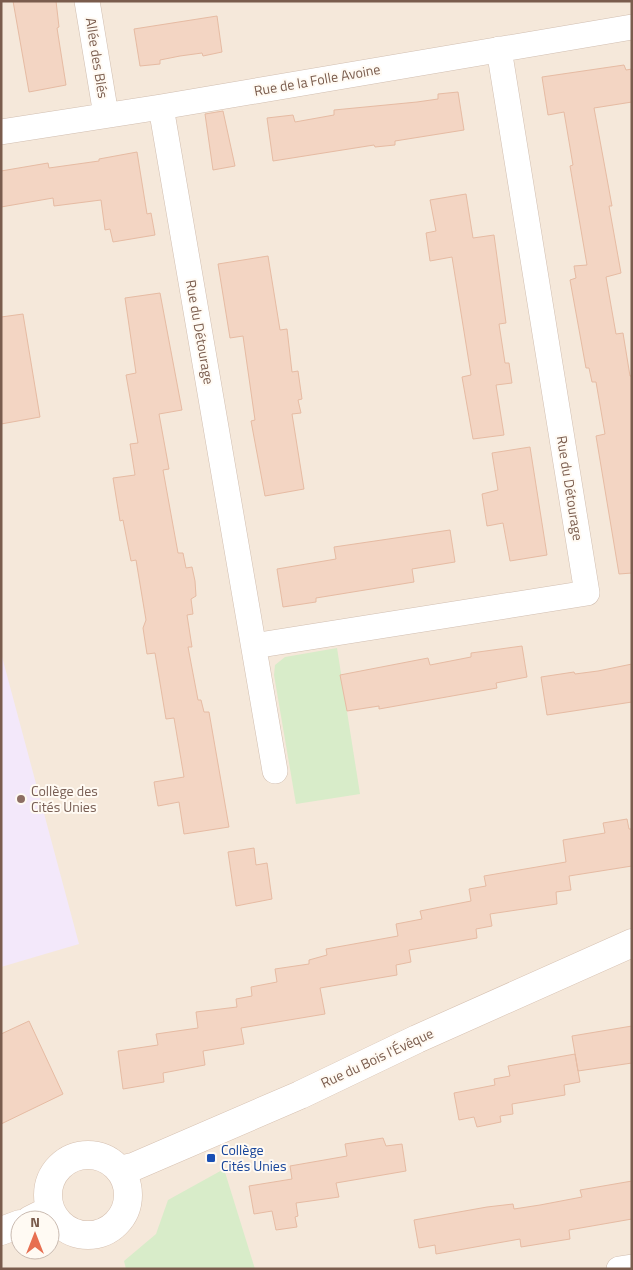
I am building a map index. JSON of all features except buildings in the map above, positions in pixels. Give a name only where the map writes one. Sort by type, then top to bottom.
[{"type":"street","name":"Allée des Blés","points":[[87,1],[106,115]]},
{"type":"street","name":"Rue de la Folle Avoine","points":[[1,132],[161,107],[632,27]]},
{"type":"street","name":"Rue du Détourage","points":[[254,646],[587,593],[499,49]]},
{"type":"street","name":"Rue du Détourage","points":[[161,107],[275,771]]},
{"type":"street","name":"Rue du Bois l'Évêque","points":[[120,1170],[133,1167],[300,1095],[417,1039],[632,943]]},
{"type":"street","points":[[42,1210],[48,1198],[49,1185],[54,1173],[62,1164],[74,1158],[92,1156],[111,1161],[120,1170],[128,1189],[126,1210],[119,1221],[108,1230],[95,1235],[82,1235],[68,1231],[60,1224]]},
{"type":"street","points":[[619,1269],[632,1267]]},
{"type":"shaded area","points":[[1,1],[632,1],[632,1269],[1,1269]]},
{"type":"shaded area","name":"Collège des Cités Unies","points":[[1,653],[79,944],[1,967]]},
{"type":"green space","points":[[337,648],[360,794],[296,804],[274,675],[275,665],[285,657]]},
{"type":"green space","points":[[224,1169],[255,1269],[126,1269],[124,1261],[156,1234],[168,1200]]},
{"type":"place","name":"Collège des Cités Unies","points":[[21,799]]},
{"type":"place","name":"Collège Cités Unies","points":[[211,1158]]}]
